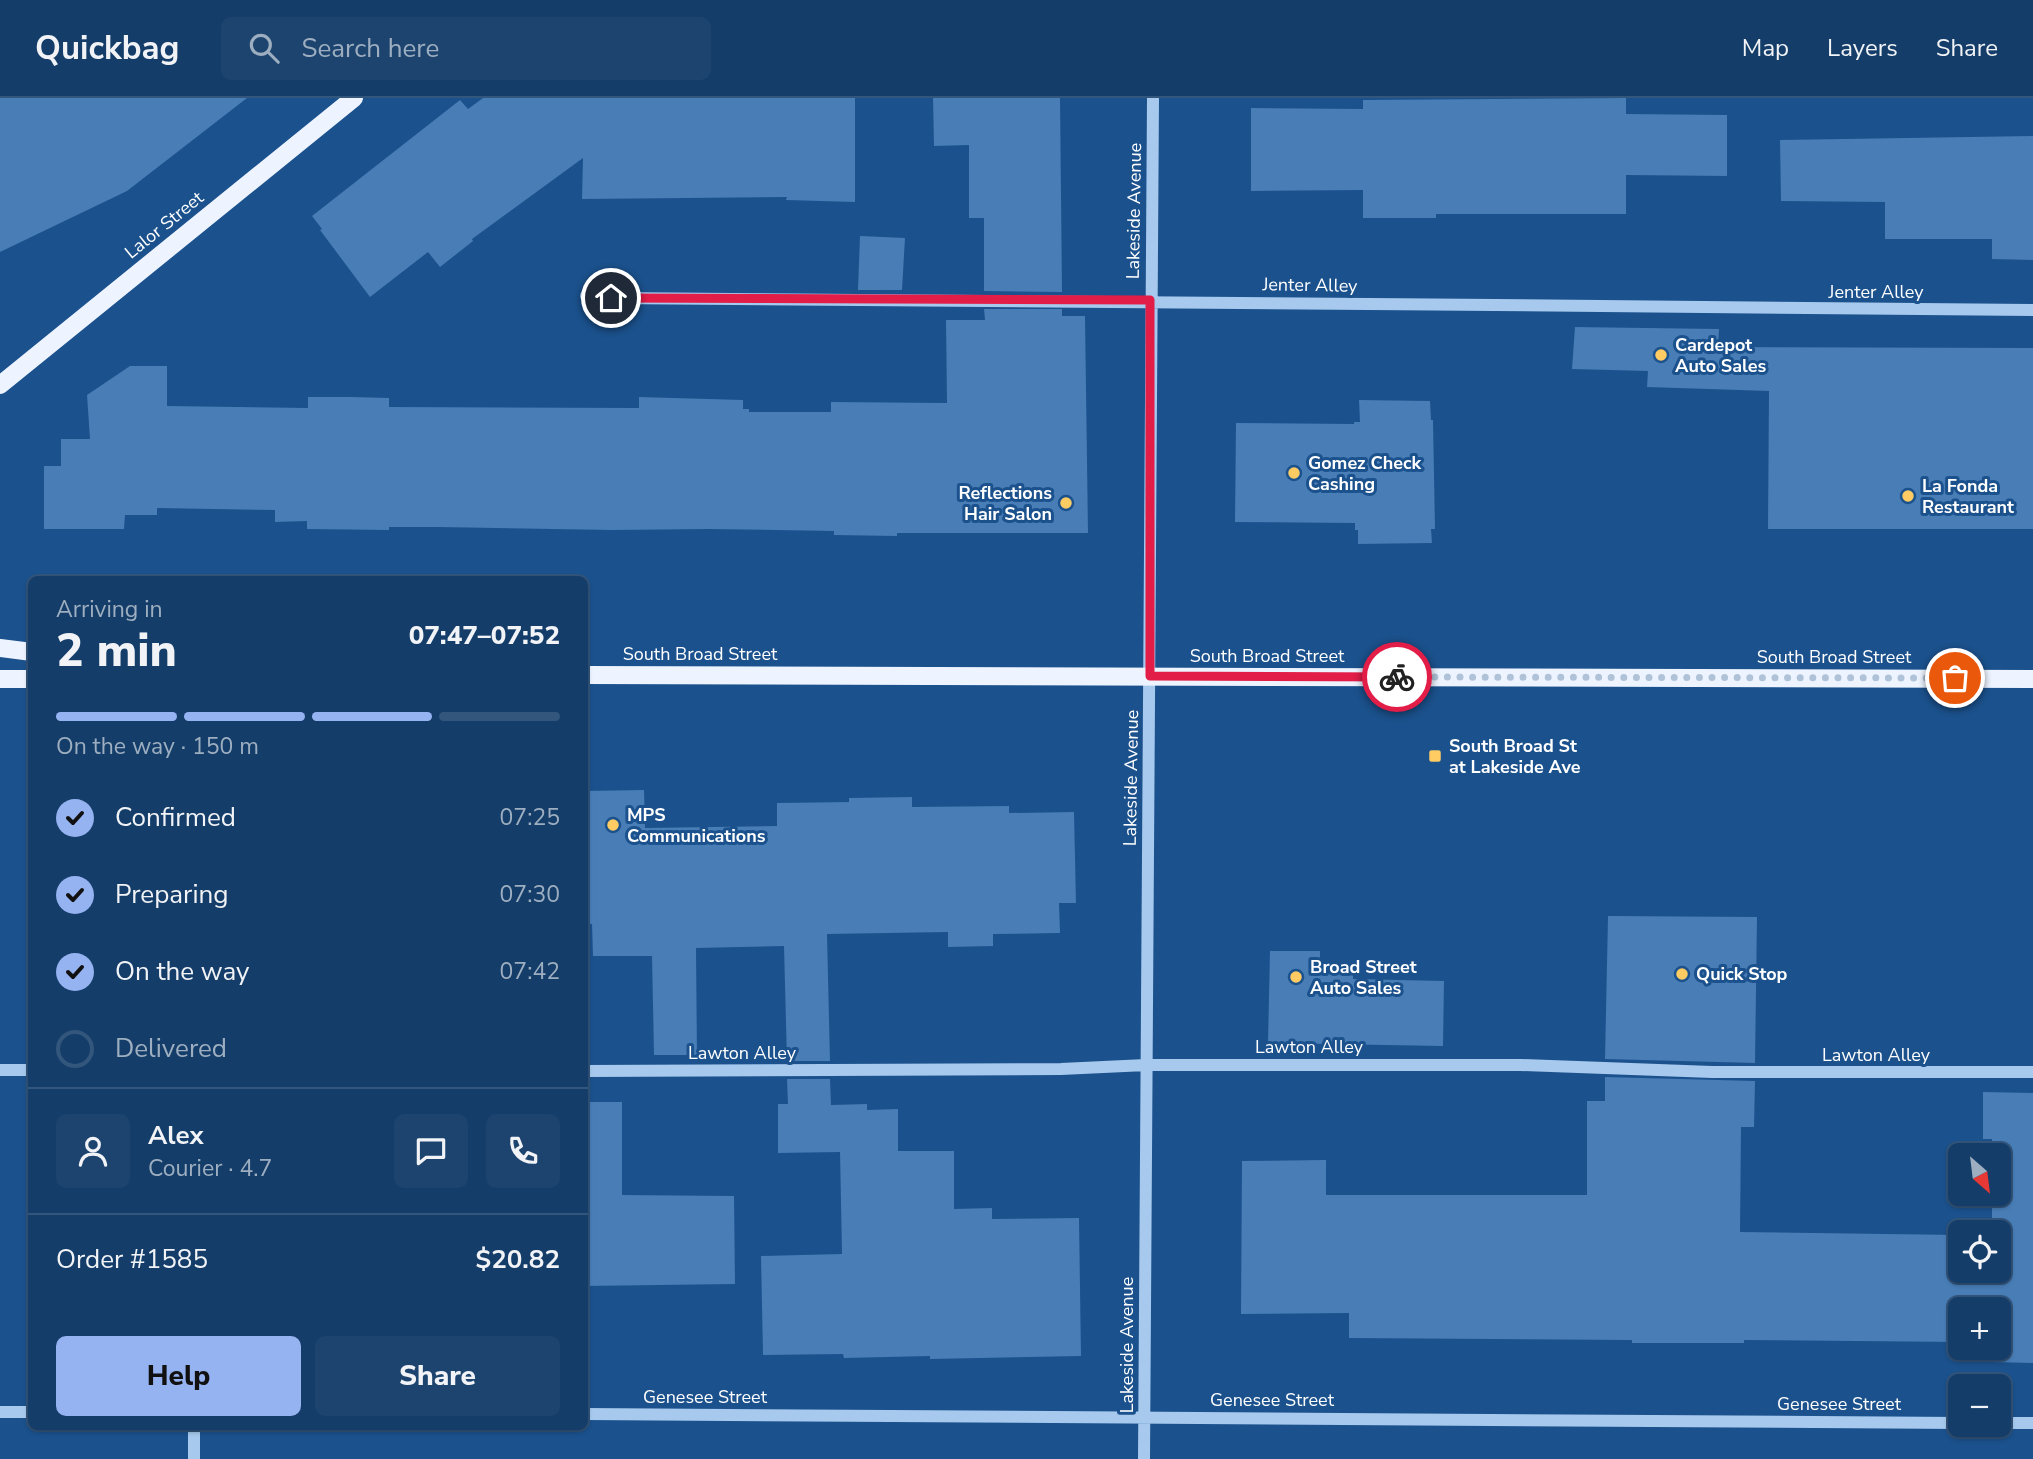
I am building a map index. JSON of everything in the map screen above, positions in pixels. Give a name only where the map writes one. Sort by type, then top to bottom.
[{"type":"main road","name":"Lalor Street","points":[[0,385],[354,98]]},
{"type":"main road","points":[[0,648],[28,652]]},
{"type":"main road","name":"South Broad Street","points":[[588,675],[2033,678]]},
{"type":"main road","points":[[0,679],[28,678]]},
{"type":"street","name":"Lakeside Avenue","points":[[1144,1459],[1153,98]]},
{"type":"street","name":"Jenter Alley","points":[[586,296],[2033,310]]},
{"type":"street","name":"Lawton Alley","points":[[588,1071],[1060,1069],[1146,1065],[1521,1065],[1712,1072],[2033,1072]]},
{"type":"street","points":[[0,1070],[28,1070]]},
{"type":"street","points":[[0,1412],[28,1412]]},
{"type":"street","name":"Genesee Street","points":[[588,1413],[1948,1423]]},
{"type":"street","points":[[2011,1423],[2033,1423]]},
{"type":"street","points":[[194,1430],[194,1459]]},
{"type":"building","points":[[0,98],[247,98],[127,191],[0,252]]},
{"type":"building","points":[[483,98],[855,98],[855,202],[786,200],[787,197],[582,199],[583,158],[472,239],[473,241],[440,267],[428,252],[370,297],[312,216],[460,100],[468,109]]},
{"type":"building","points":[[933,98],[1060,98],[1062,292],[984,291],[984,218],[969,218],[969,145],[934,146]]},
{"type":"building","points":[[1626,98],[1626,114],[1727,115],[1727,176],[1626,175],[1626,214],[1436,214],[1436,218],[1363,218],[1363,190],[1251,191],[1251,108],[1363,109],[1363,100]]},
{"type":"building","points":[[2033,136],[2033,260],[1992,259],[1992,239],[1885,239],[1885,202],[1781,201],[1780,140]]},
{"type":"building","points":[[860,236],[905,238],[902,290],[858,290]]},
{"type":"building","points":[[984,309],[1062,309],[1062,316],[1085,316],[1088,533],[897,533],[897,536],[834,535],[834,531],[710,529],[307,529],[307,521],[275,522],[275,510],[157,508],[157,515],[125,515],[124,529],[44,529],[44,466],[61,466],[61,439],[90,439],[87,395],[130,366],[167,366],[167,406],[308,408],[308,397],[351,397],[389,398],[389,407],[639,408],[639,397],[743,400],[743,409],[749,409],[749,412],[831,412],[831,402],[947,403],[946,320],[985,320]]},
{"type":"building","points":[[1575,327],[1719,329],[1718,347],[2033,348],[2033,529],[1768,529],[1769,391],[1647,387],[1648,371],[1572,369]]},
{"type":"building","points":[[1359,400],[1430,401],[1433,420],[1435,529],[1431,529],[1432,543],[1358,544],[1355,523],[1235,522],[1236,423],[1354,424],[1360,422]]},
{"type":"building","points":[[644,790],[645,828],[777,826],[777,803],[849,802],[849,798],[912,797],[912,807],[1009,806],[1009,813],[1074,812],[1076,903],[1059,903],[1060,933],[993,934],[993,946],[948,947],[948,932],[827,934],[830,1061],[787,1061],[784,946],[696,948],[697,1055],[654,1055],[652,956],[593,956],[592,924],[588,924],[588,791]]},
{"type":"building","name":"Quick Stop","points":[[1608,916],[1757,917],[1755,1063],[1605,1059]]},
{"type":"building","points":[[1270,951],[1320,951],[1320,963],[1353,963],[1353,979],[1444,981],[1443,1046],[1268,1043]]},
{"type":"building","points":[[1605,1077],[1755,1081],[1754,1127],[1741,1127],[1740,1232],[1948,1235],[1948,1283],[2011,1283],[2011,1220],[1992,1220],[1992,1206],[2011,1206],[2011,1143],[1992,1143],[1992,1139],[1983,1139],[1983,1092],[2033,1093],[2033,1363],[1991,1362],[2011,1360],[2011,1297],[1948,1297],[1948,1342],[1744,1340],[1744,1343],[1632,1343],[1632,1340],[1349,1338],[1349,1313],[1241,1314],[1242,1161],[1326,1160],[1326,1195],[1587,1195],[1587,1101],[1605,1101]]},
{"type":"building","points":[[787,1079],[830,1079],[831,1105],[867,1104],[867,1110],[898,1109],[898,1151],[954,1151],[954,1209],[992,1208],[992,1219],[1079,1218],[1081,1356],[930,1359],[930,1356],[844,1358],[843,1354],[763,1355],[761,1256],[842,1254],[840,1152],[778,1153],[778,1104],[788,1104]]},
{"type":"building","points":[[588,1102],[622,1102],[622,1195],[734,1196],[735,1284],[588,1286]]},
{"type":"way so far","points":[[1397,677],[1955,678]]},
{"type":"place","name":"Cardepot Auto Sales","points":[[1661,355]]},
{"type":"place","name":"Gomez Check Cashing","points":[[1294,473]]},
{"type":"place","name":"La Fonda Restaurant","points":[[1908,496]]},
{"type":"place","name":"Reflections Hair Salon","points":[[1066,503]]},
{"type":"place","name":"South Broad St at Lakeside Ave","points":[[1435,756]]},
{"type":"place","name":"MPS Communications","points":[[613,825]]},
{"type":"place","name":"Quick Stop","points":[[1682,974]]},
{"type":"place","name":"Broad Street Auto Sales","points":[[1296,977]]},
{"type":"route","points":[[611,298],[1150,300],[1150,676],[1397,677]]}]
